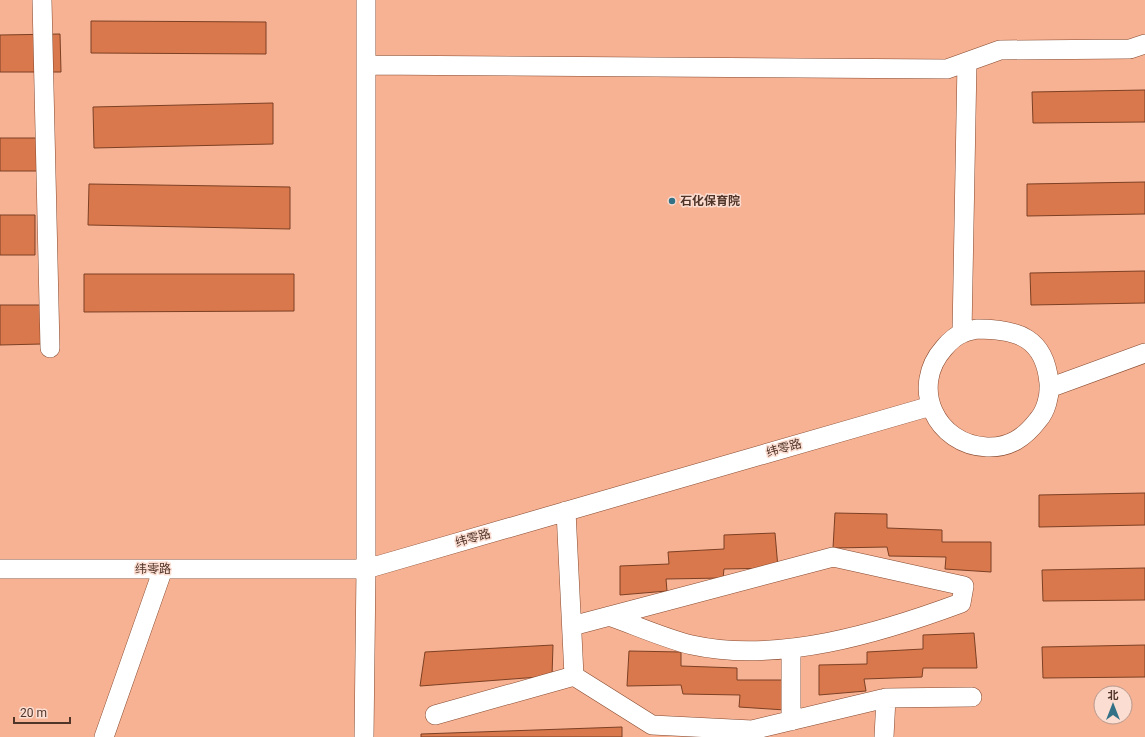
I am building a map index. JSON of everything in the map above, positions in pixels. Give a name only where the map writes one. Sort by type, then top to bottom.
[{"type":"street","points":[[42,0],[50,348]]},
{"type":"street","points":[[364,737],[366,569],[366,0]]},
{"type":"street","points":[[366,65],[947,69],[1000,50],[1130,49],[1145,44]]},
{"type":"street","points":[[962,333],[968,62]]},
{"type":"street","points":[[977,329],[994,329],[1013,332],[1026,338],[1038,347],[1045,361],[1049,388],[1046,405],[1042,416],[1023,437],[1010,444],[995,447],[977,447],[960,441],[948,432],[938,421],[931,406],[928,392],[932,367],[943,350],[954,338],[962,333],[977,329]]},
{"type":"street","points":[[1049,388],[1145,353]]},
{"type":"street","name":"纬零路","points":[[0,569],[366,569],[931,406]]},
{"type":"street","points":[[566,511],[574,676]]},
{"type":"street","points":[[572,626],[609,616],[833,557],[964,586],[961,604],[855,636],[791,649],[745,652],[692,645],[609,616]]},
{"type":"street","points":[[104,737],[163,569]]},
{"type":"street","points":[[791,649],[791,721]]},
{"type":"street","points":[[435,715],[574,676]]},
{"type":"street","points":[[574,676],[650,731],[752,730],[886,698],[972,697]]},
{"type":"street","points":[[884,737],[886,698]]},
{"type":"building","points":[[91,21],[266,22],[266,54],[91,53]]},
{"type":"building","points":[[60,34],[61,72],[0,72],[0,35]]},
{"type":"building","points":[[1145,90],[1145,122],[1033,123],[1032,92]]},
{"type":"building","points":[[273,103],[273,144],[94,148],[93,107]]},
{"type":"building","points":[[0,138],[44,138],[44,171],[0,171]]},
{"type":"building","points":[[1145,182],[1145,214],[1027,216],[1027,184]]},
{"type":"building","points":[[89,184],[290,187],[290,229],[88,225]]},
{"type":"building","points":[[0,215],[35,215],[35,255],[0,255]]},
{"type":"building","points":[[1145,271],[1145,303],[1031,305],[1030,273]]},
{"type":"building","points":[[84,274],[294,274],[294,311],[84,312]]},
{"type":"building","points":[[0,305],[42,305],[42,344],[0,345]]},
{"type":"building","points":[[1145,493],[1145,525],[1039,527],[1039,495]]},
{"type":"building","points":[[835,513],[887,514],[887,528],[942,530],[942,542],[991,542],[991,572],[945,569],[946,557],[889,556],[887,547],[833,548]]},
{"type":"building","points":[[775,533],[778,568],[724,569],[723,578],[666,579],[667,591],[620,595],[620,566],[669,564],[668,552],[724,549],[724,535]]},
{"type":"building","points":[[1145,568],[1145,600],[1043,601],[1042,570]]},
{"type":"building","points":[[974,633],[977,668],[923,668],[922,677],[864,679],[866,691],[819,695],[819,665],[867,664],[867,652],[923,649],[923,635]]},
{"type":"building","points":[[553,645],[552,676],[420,686],[425,652]]},
{"type":"building","points":[[1145,645],[1145,677],[1043,678],[1042,647]]},
{"type":"building","points":[[629,651],[681,652],[681,666],[737,668],[737,680],[784,680],[785,710],[739,707],[740,695],[683,694],[681,685],[627,686]]},
{"type":"building","points":[[622,727],[622,737],[421,737],[421,734]]},
{"type":"place","name":"石化保育院","points":[[672,201]]}]
